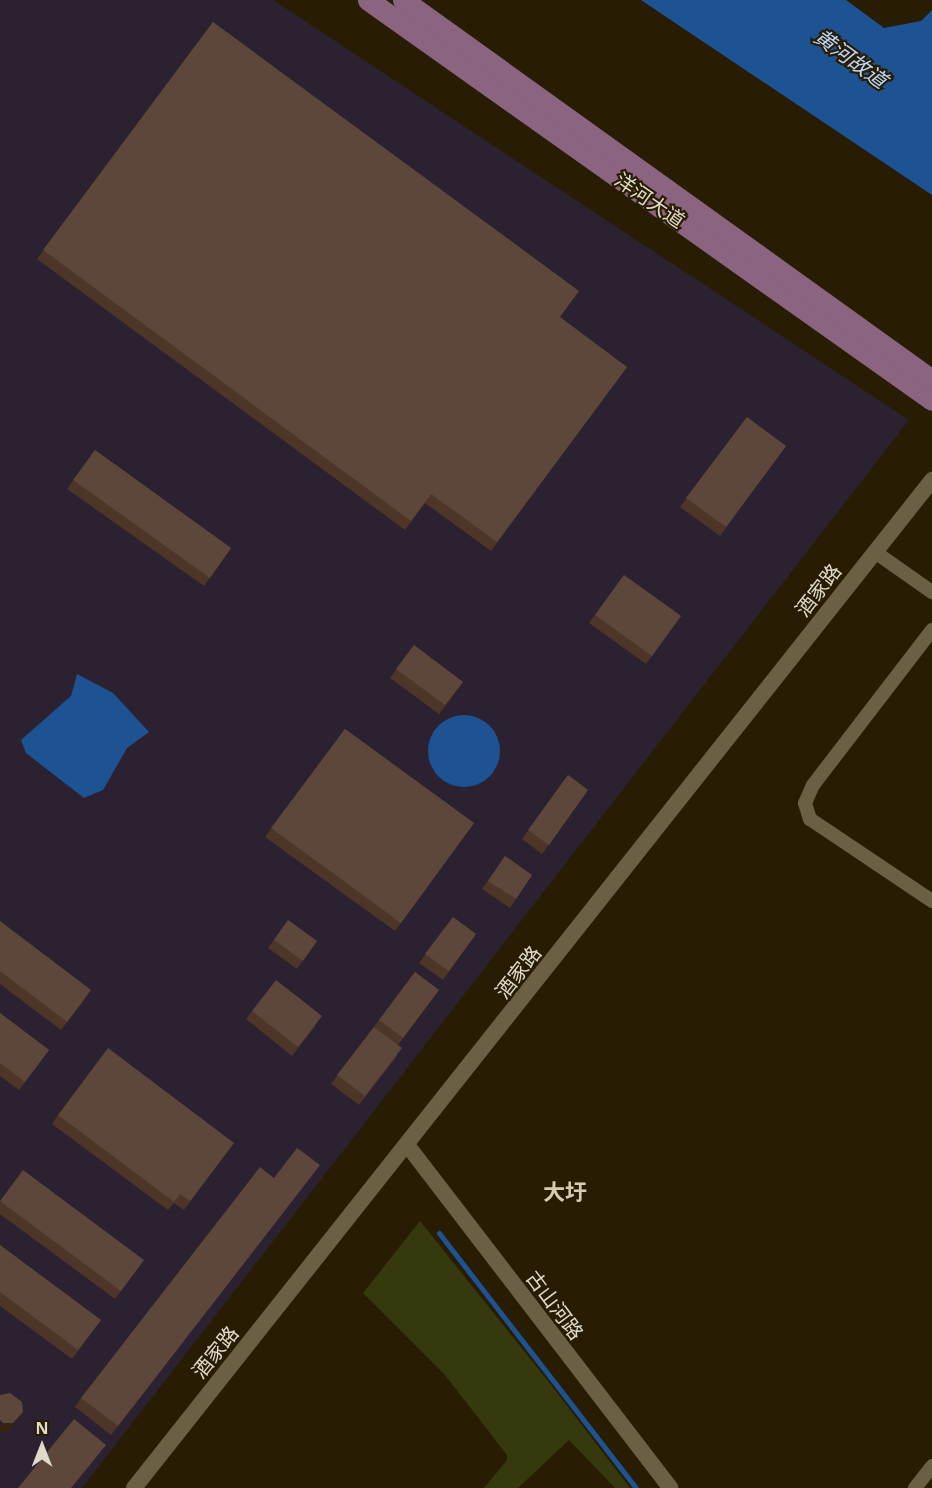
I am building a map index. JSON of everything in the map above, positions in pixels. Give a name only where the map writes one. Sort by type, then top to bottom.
[{"type":"main road","name":"洋河大道","points":[[368,0],[932,400]]},
{"type":"main road","name":"洋河大道","points":[[403,0],[932,380]]},
{"type":"street","name":"酒家路","points":[[134,1488],[408,1146],[932,480]]},
{"type":"street","points":[[875,552],[932,592]]},
{"type":"street","points":[[932,630],[813,785],[805,803],[810,819],[932,901]]},
{"type":"street","name":"古山河路","points":[[408,1146],[670,1488]]},
{"type":"street","points":[[915,1488],[932,1466]]},
{"type":"shaded area","points":[[0,0],[273,0],[909,420],[82,1488],[0,1488]]},
{"type":"shaded area","points":[[420,1221],[630,1488],[615,1488],[569,1440],[518,1488],[484,1488],[507,1460],[507,1455],[445,1375],[363,1293]]},
{"type":"water","name":"黄河故道","points":[[641,0],[846,0],[884,28],[921,21],[932,10],[932,195]]},
{"type":"water","points":[[77,674],[113,693],[149,732],[127,748],[103,790],[84,798],[26,753],[21,740],[71,696]]},
{"type":"water","points":[[471,715],[490,725],[498,737],[500,751],[498,765],[490,777],[478,785],[457,787],[438,777],[430,765],[428,744],[438,725],[450,717]]},
{"type":"building","points":[[213,22],[579,291],[560,317],[627,367],[497,542],[431,494],[411,521],[43,250]]},
{"type":"building","points":[[747,417],[786,446],[726,527],[686,498]]},
{"type":"building","points":[[95,450],[231,548],[210,578],[73,480]]},
{"type":"building","points":[[624,575],[681,616],[652,656],[595,615]]},
{"type":"building","points":[[414,645],[463,682],[445,705],[396,669]]},
{"type":"building","points":[[345,729],[474,823],[401,923],[271,828]]},
{"type":"building","points":[[568,775],[588,790],[549,845],[528,830]]},
{"type":"building","points":[[505,856],[532,875],[516,899],[488,881]]},
{"type":"building","points":[[453,917],[476,934],[449,971],[425,954]]},
{"type":"building","points":[[288,920],[317,941],[303,961],[274,940]]},
{"type":"building","points":[[0,921],[91,990],[67,1022],[0,971]]},
{"type":"building","points":[[415,972],[439,990],[403,1038],[379,1020]]},
{"type":"building","points":[[276,980],[322,1016],[298,1047],[252,1011]]},
{"type":"building","points":[[0,1013],[49,1050],[25,1082],[0,1063]]},
{"type":"building","points":[[374,1027],[402,1048],[365,1096],[337,1075]]},
{"type":"building","points":[[108,1048],[234,1143],[190,1201],[180,1194],[174,1202],[58,1115]]},
{"type":"building","points":[[297,1148],[320,1165],[118,1426],[81,1398],[260,1167],[274,1178]]},
{"type":"building","points":[[23,1170],[144,1260],[121,1291],[0,1201]]},
{"type":"building","points":[[0,1245],[101,1320],[78,1350],[0,1292]]},
{"type":"building","points":[[10,1393],[22,1402],[23,1412],[13,1423],[3,1423],[0,1420],[0,1395]]},
{"type":"building","points":[[74,1419],[106,1445],[71,1488],[18,1488]]},
{"type":"waterway","points":[[439,1233],[636,1488]]},
{"type":"district","name":"大圩","points":[[565,1192]]}]
